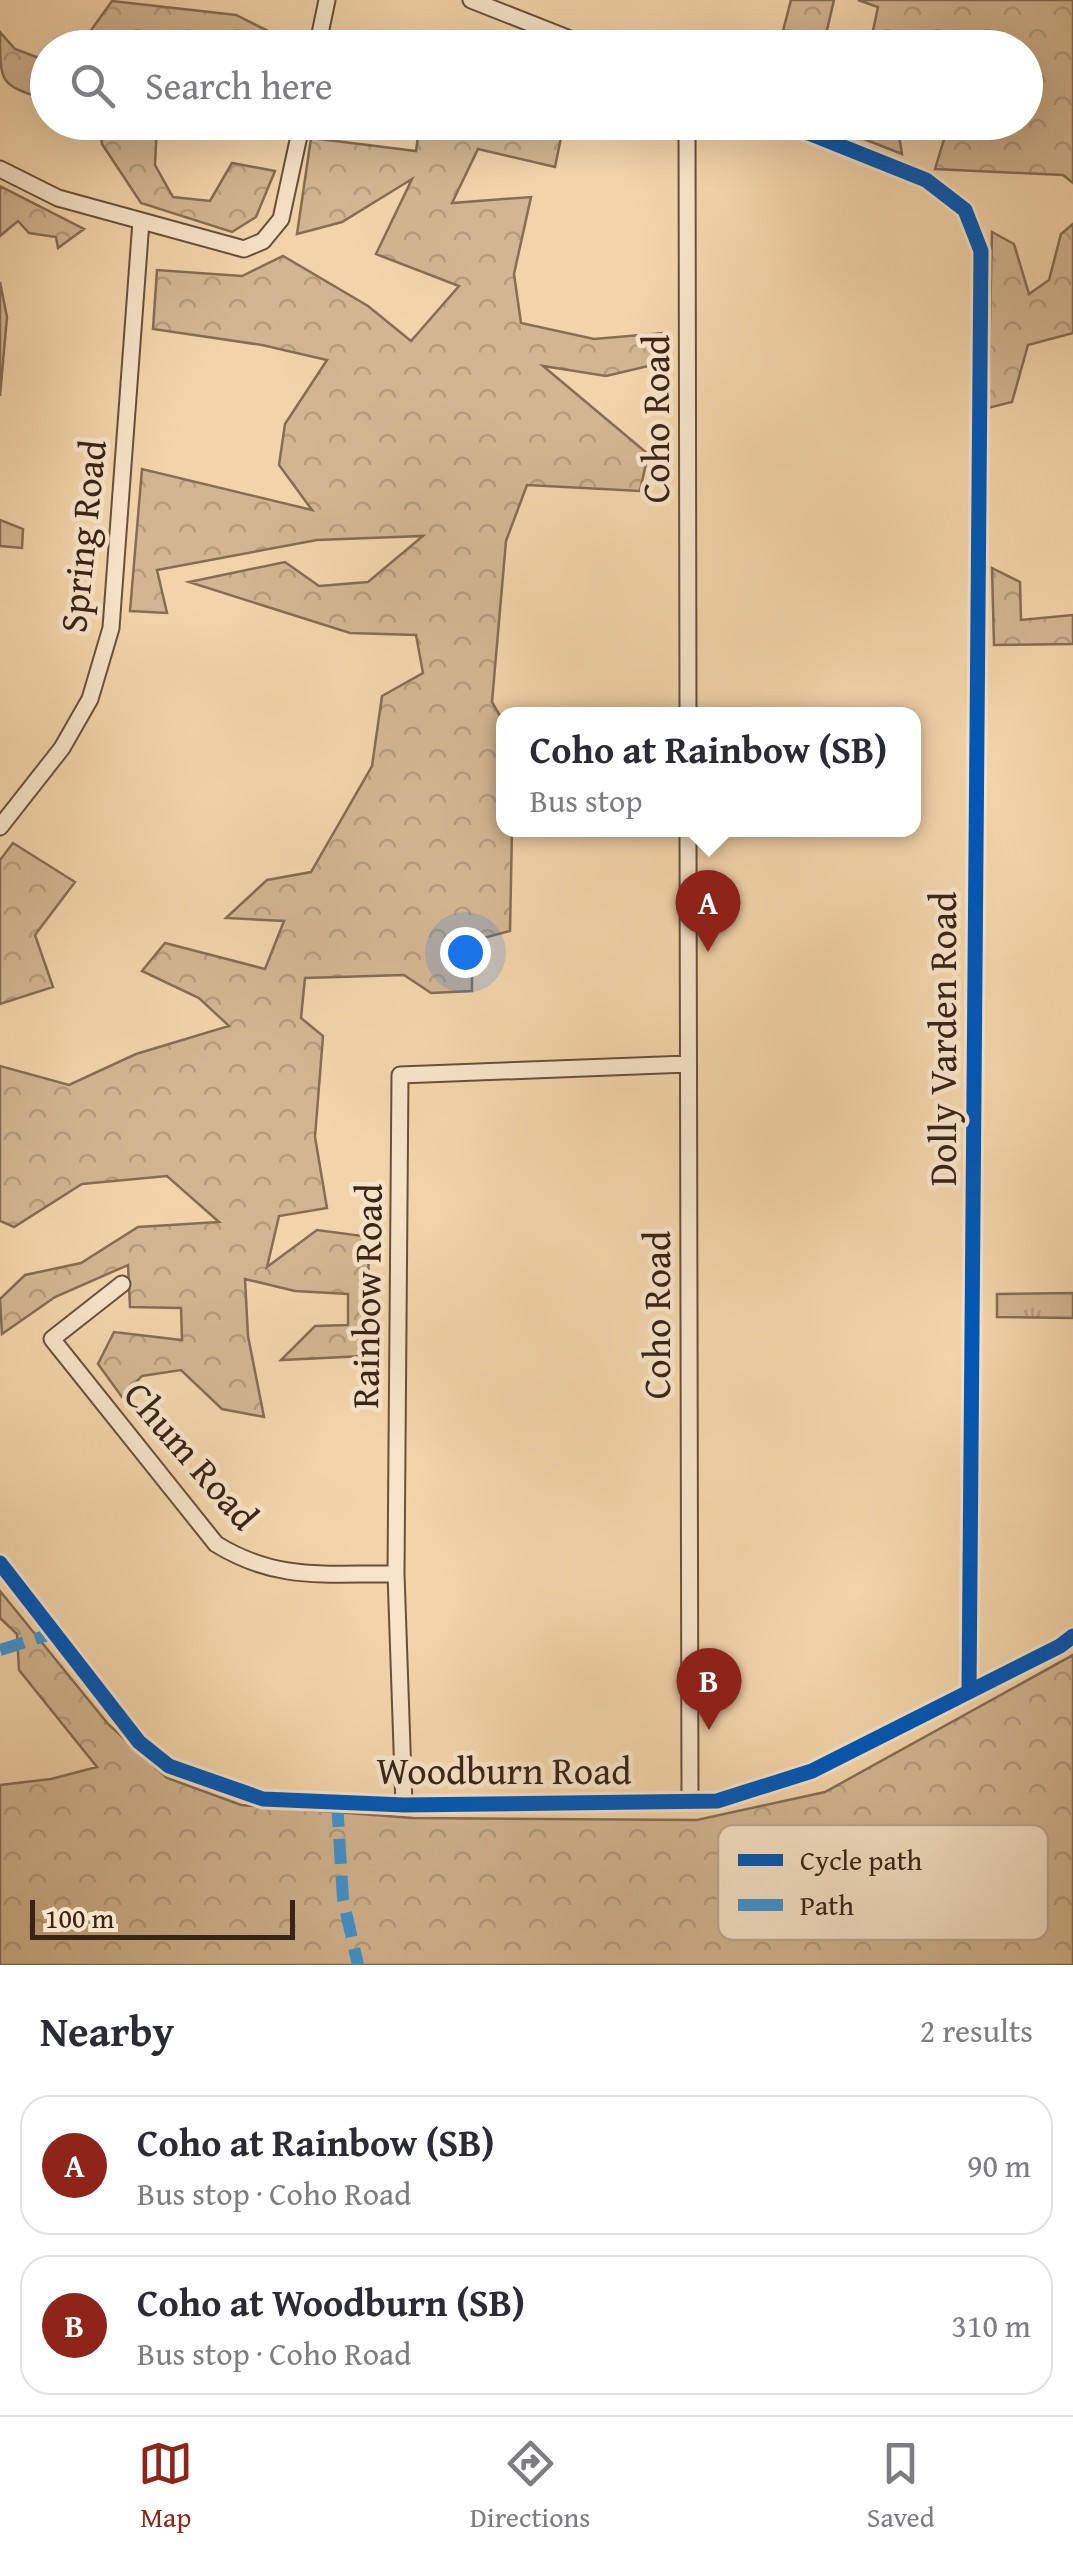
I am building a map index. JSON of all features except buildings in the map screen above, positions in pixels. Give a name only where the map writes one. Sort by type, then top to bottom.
[{"type":"street","points":[[322,30],[328,0]]},
{"type":"street","points":[[471,0],[548,30]]},
{"type":"street","points":[[0,170],[58,198],[244,249],[263,241],[282,218],[298,140]]},
{"type":"street","name":"Coho Road","points":[[687,140],[688,707]]},
{"type":"street","name":"Dolly Varden Road","points":[[826,140],[926,180],[965,210],[981,251],[969,1692]]},
{"type":"street","name":"Spring Road","points":[[0,826],[62,748],[90,699],[111,628],[141,221]]},
{"type":"street","name":"Coho Road","points":[[688,837],[690,1801]]},
{"type":"street","name":"Rainbow Road","points":[[404,1805],[396,1574],[400,1075],[688,1064]]},
{"type":"street","name":"Chum Road","points":[[122,1284],[52,1339],[216,1544],[245,1562],[278,1572],[396,1574]]},
{"type":"street","name":"Woodburn Road","points":[[0,1563],[139,1742],[168,1766],[263,1800],[404,1805],[717,1802],[812,1770],[1073,1636]]},
{"type":"green space","points":[[791,0],[834,0],[827,30],[783,30]]},
{"type":"green space","points":[[858,0],[1073,0],[1073,183],[1063,175],[935,169],[944,140],[1043,140],[1043,30],[873,30],[878,7]]},
{"type":"green space","points":[[112,1],[236,15],[266,30],[91,30]]},
{"type":"green space","points":[[0,32],[15,49],[30,55],[30,94],[11,86],[2,73]]},
{"type":"green space","points":[[102,140],[156,140],[155,165],[173,197],[210,201],[232,163],[275,171],[256,217],[232,232],[141,203]]},
{"type":"green space","points":[[311,140],[416,151],[418,140],[561,140],[555,167],[478,149],[452,203],[531,197],[514,274],[521,323],[594,339],[663,333],[661,363],[606,376],[543,366],[648,454],[640,491],[527,485],[506,541],[492,702],[496,709],[496,837],[512,837],[510,931],[472,941],[472,991],[431,993],[404,975],[305,978],[301,1018],[323,1036],[315,1137],[327,1208],[279,1216],[267,1267],[317,1230],[370,1237],[364,1356],[281,1360],[315,1326],[348,1325],[348,1294],[295,1291],[245,1279],[248,1336],[264,1417],[222,1409],[181,1370],[142,1376],[122,1397],[98,1364],[114,1332],[182,1340],[181,1308],[130,1307],[128,1265],[55,1297],[2,1334],[0,1299],[25,1275],[81,1263],[138,1227],[219,1222],[167,1176],[82,1184],[14,1227],[0,1221],[0,1066],[69,1085],[136,1054],[229,1026],[199,998],[142,971],[165,943],[265,969],[284,921],[226,918],[267,880],[311,872],[372,766],[382,696],[423,673],[416,635],[350,633],[189,582],[285,562],[319,586],[368,582],[423,536],[317,540],[157,570],[167,613],[130,611],[142,469],[312,510],[279,465],[285,424],[327,360],[262,345],[153,329],[157,270],[242,276],[283,256],[368,306],[411,341],[459,286],[376,254],[412,179],[342,222],[297,234]]},
{"type":"green space","points":[[866,140],[900,140],[902,154]]},
{"type":"green space","points":[[0,186],[84,229],[58,248],[56,237],[29,233],[18,221],[0,236]]},
{"type":"green space","points":[[1073,224],[1073,333],[1028,345],[1012,402],[988,408],[992,232],[1014,244],[1029,294],[1049,280],[1061,234]]},
{"type":"green space","points":[[0,282],[7,317],[0,396]]},
{"type":"green space","points":[[0,520],[23,529],[22,548],[0,546]]},
{"type":"green space","points":[[992,568],[1020,582],[1021,620],[1073,615],[1073,644],[994,645]]},
{"type":"green space","points":[[13,843],[75,882],[35,935],[53,987],[0,1004],[0,860]]},
{"type":"green space","points":[[1073,1293],[1073,1318],[997,1317],[997,1294]]},
{"type":"green space","points":[[0,1591],[108,1724],[167,1778],[241,1805],[413,1818],[697,1820],[825,1792],[1073,1655],[1073,1965],[0,1965],[0,1785],[51,1779],[97,1767],[19,1670],[17,1634],[0,1618]]},
{"type":"marked path","points":[[0,1650],[54,1633]]},
{"type":"marked path","points":[[337,1802],[343,1899],[358,1965]]},
{"type":"cycle path","points":[[826,140],[926,180],[965,210],[981,251],[969,1691]]},
{"type":"cycle path","points":[[0,1563],[139,1742],[169,1766],[263,1799],[404,1805],[717,1801],[812,1771],[1073,1636]]},
{"type":"place","name":"Coho at Rainbow (SB)","points":[[708,952]]},
{"type":"place","name":"Coho at Woodburn (SB)","points":[[709,1730]]}]
